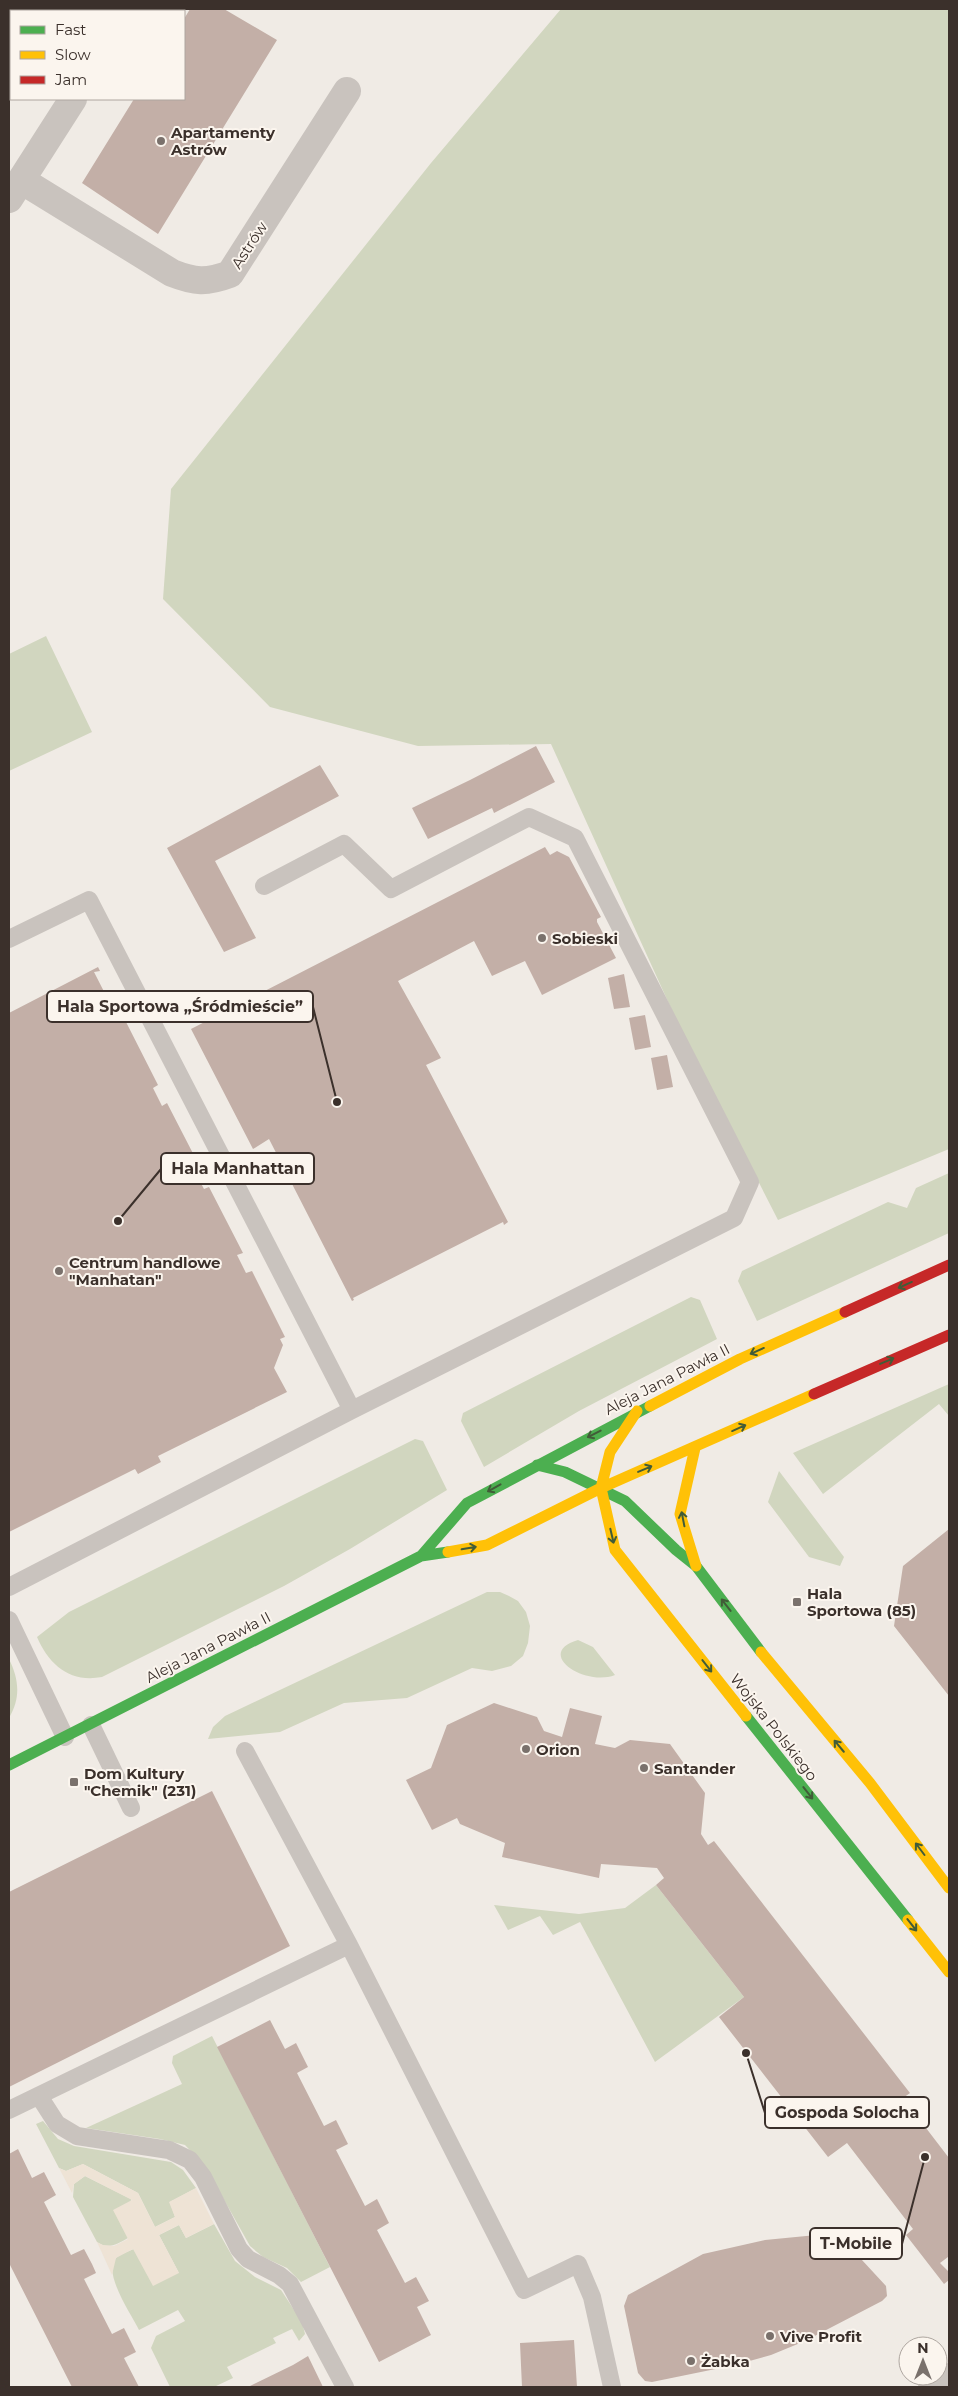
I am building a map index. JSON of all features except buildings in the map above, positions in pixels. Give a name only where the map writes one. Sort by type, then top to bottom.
[{"type":"main road","name":"Aleja Jana Pawła II","points":[[421,1556],[467,1503],[740,1359],[949,1265]]},
{"type":"main road","name":"Aleja Jana Pawła II","points":[[9,1765],[421,1556],[487,1545],[601,1488],[949,1334]]},
{"type":"main road","name":"Wojska Polskiego","points":[[637,1412],[610,1452],[601,1488],[615,1550],[949,1972]]},
{"type":"main road","points":[[695,1448],[680,1514],[696,1566]]},
{"type":"main road","points":[[537,1465],[565,1472],[601,1488],[632,1506],[676,1550],[696,1566],[759,1649],[870,1783],[949,1888]]},
{"type":"street","name":"Astrów","points":[[72,100],[15,189],[172,273],[191,281],[212,281],[230,274],[347,91]]},
{"type":"street","points":[[932,2387],[949,2377]]},
{"type":"lane","points":[[9,1587],[352,1410],[734,1218],[750,1182],[575,838],[529,817],[391,890],[344,844],[264,886]]},
{"type":"lane","points":[[9,939],[88,900],[352,1410]]},
{"type":"lane","points":[[9,1620],[65,1738]]},
{"type":"lane","points":[[91,1725],[131,1808]]},
{"type":"lane","points":[[245,1751],[349,1945],[524,2290],[578,2264],[592,2297],[612,2387]]},
{"type":"lane","points":[[9,2110],[349,1945]]},
{"type":"lane","points":[[39,2096],[57,2124],[77,2136],[169,2150],[190,2160],[203,2177],[239,2249],[248,2259],[279,2275],[290,2284],[345,2387]]},
{"type":"green space","points":[[561,9],[949,9],[949,1149],[778,1220],[680,1028],[551,744],[418,746],[270,707],[163,599],[171,489],[431,163]]},
{"type":"green space","points":[[46,636],[92,732],[9,771],[9,654]]},
{"type":"green space","points":[[949,1173],[949,1233],[757,1321],[738,1281],[742,1271],[888,1202],[907,1208],[916,1188]]},
{"type":"green space","points":[[691,1297],[700,1300],[717,1339],[579,1411],[484,1467],[461,1421],[463,1413]]},
{"type":"green space","points":[[949,1384],[949,1416],[939,1404],[823,1494],[793,1453]]},
{"type":"green space","points":[[415,1439],[423,1441],[447,1490],[350,1549],[284,1586],[102,1677],[80,1677],[62,1670],[54,1664],[42,1647],[37,1637],[69,1612]]},
{"type":"green space","points":[[779,1471],[844,1557],[840,1566],[809,1557],[768,1502]]},
{"type":"green space","points":[[487,1592],[500,1592],[509,1596],[518,1601],[526,1612],[530,1626],[528,1643],[523,1656],[511,1666],[492,1671],[472,1668],[407,1698],[344,1703],[280,1732],[208,1739],[213,1727],[225,1716]]},
{"type":"green space","points":[[578,1640],[593,1647],[615,1675],[603,1677],[590,1676],[578,1673],[568,1667],[562,1660],[561,1653],[566,1646]]},
{"type":"green space","points":[[9,1659],[17,1681],[17,1696],[9,1718]]},
{"type":"green space","points":[[656,1885],[744,1997],[655,2062],[580,1922],[553,1935],[540,1916],[508,1930],[494,1905],[579,1914],[625,1908]]},
{"type":"green space","points":[[212,2036],[330,2267],[301,2282],[287,2268],[263,2257],[250,2246],[205,2166],[185,2145],[160,2139],[86,2128],[182,2084],[172,2063],[173,2056]]},
{"type":"green space","points":[[43,2121],[58,2139],[74,2146],[171,2162],[183,2170],[196,2188],[170,2202],[175,2217],[155,2227],[138,2193],[83,2164],[66,2171],[59,2168],[36,2124]]},
{"type":"green space","points":[[85,2176],[131,2199],[128,2238],[109,2246],[97,2242],[73,2197],[74,2184]]},
{"type":"green space","points":[[214,2224],[235,2261],[255,2277],[281,2290],[302,2322],[305,2334],[299,2341],[292,2329],[273,2338],[276,2343],[227,2367],[233,2378],[214,2387],[170,2387],[151,2348],[156,2336],[185,2321],[178,2310],[139,2330],[115,2283],[113,2265],[116,2258],[134,2249],[179,2273],[159,2235],[179,2225],[186,2238]]},
{"type":"shaded area","points":[[83,2164],[138,2193],[155,2227],[175,2217],[169,2202],[196,2188],[214,2224],[186,2238],[179,2225],[159,2235],[179,2273],[153,2286],[133,2249],[116,2258],[112,2275],[97,2242],[103,2245],[114,2246],[128,2239],[113,2210],[132,2200],[85,2176],[74,2184],[72,2193],[59,2168],[66,2171]]},
{"type":"traffic: fast","points":[[421,1556],[467,1503],[650,1406]]},
{"type":"traffic: fast","points":[[537,1465],[565,1472],[625,1501],[676,1550],[696,1566],[761,1652]]},
{"type":"traffic: fast","points":[[9,1765],[421,1556],[448,1552]]},
{"type":"traffic: fast","points":[[746,1716],[908,1920]]},
{"type":"traffic: slow","points":[[650,1406],[740,1359],[845,1312]]},
{"type":"traffic: slow","points":[[448,1552],[487,1545],[601,1488],[814,1394]]},
{"type":"traffic: slow","points":[[637,1411],[610,1452],[601,1488],[615,1550],[746,1716]]},
{"type":"traffic: slow","points":[[695,1448],[680,1514],[696,1566]]},
{"type":"traffic: slow","points":[[761,1652],[870,1783],[949,1888]]},
{"type":"traffic: slow","points":[[908,1920],[949,1972]]},
{"type":"traffic: jam","points":[[845,1312],[949,1265]]},
{"type":"traffic: jam","points":[[814,1394],[949,1335]]},
{"type":"place","name":"Apartamenty Astrów","points":[[161,141]]},
{"type":"place","name":"Sobieski","points":[[542,938]]},
{"type":"place","name":"Hala Sportowa „Śródmieście”","points":[[337,1102]]},
{"type":"place","name":"Hala Manhattan","points":[[118,1221]]},
{"type":"place","name":"Centrum handlowe \"Manhatan\"","points":[[59,1271]]},
{"type":"place","name":"Hala Sportowa (85)","points":[[797,1602]]},
{"type":"place","name":"Orion","points":[[526,1749]]},
{"type":"place","name":"Santander","points":[[644,1768]]},
{"type":"place","name":"Dom Kultury \"Chemik\" (231)","points":[[74,1782]]},
{"type":"place","name":"Gospoda Solocha","points":[[746,2053]]},
{"type":"place","name":"T-Mobile","points":[[925,2157]]},
{"type":"place","name":"Vive Profit","points":[[770,2336]]},
{"type":"place","name":"Żabka","points":[[691,2361]]}]
